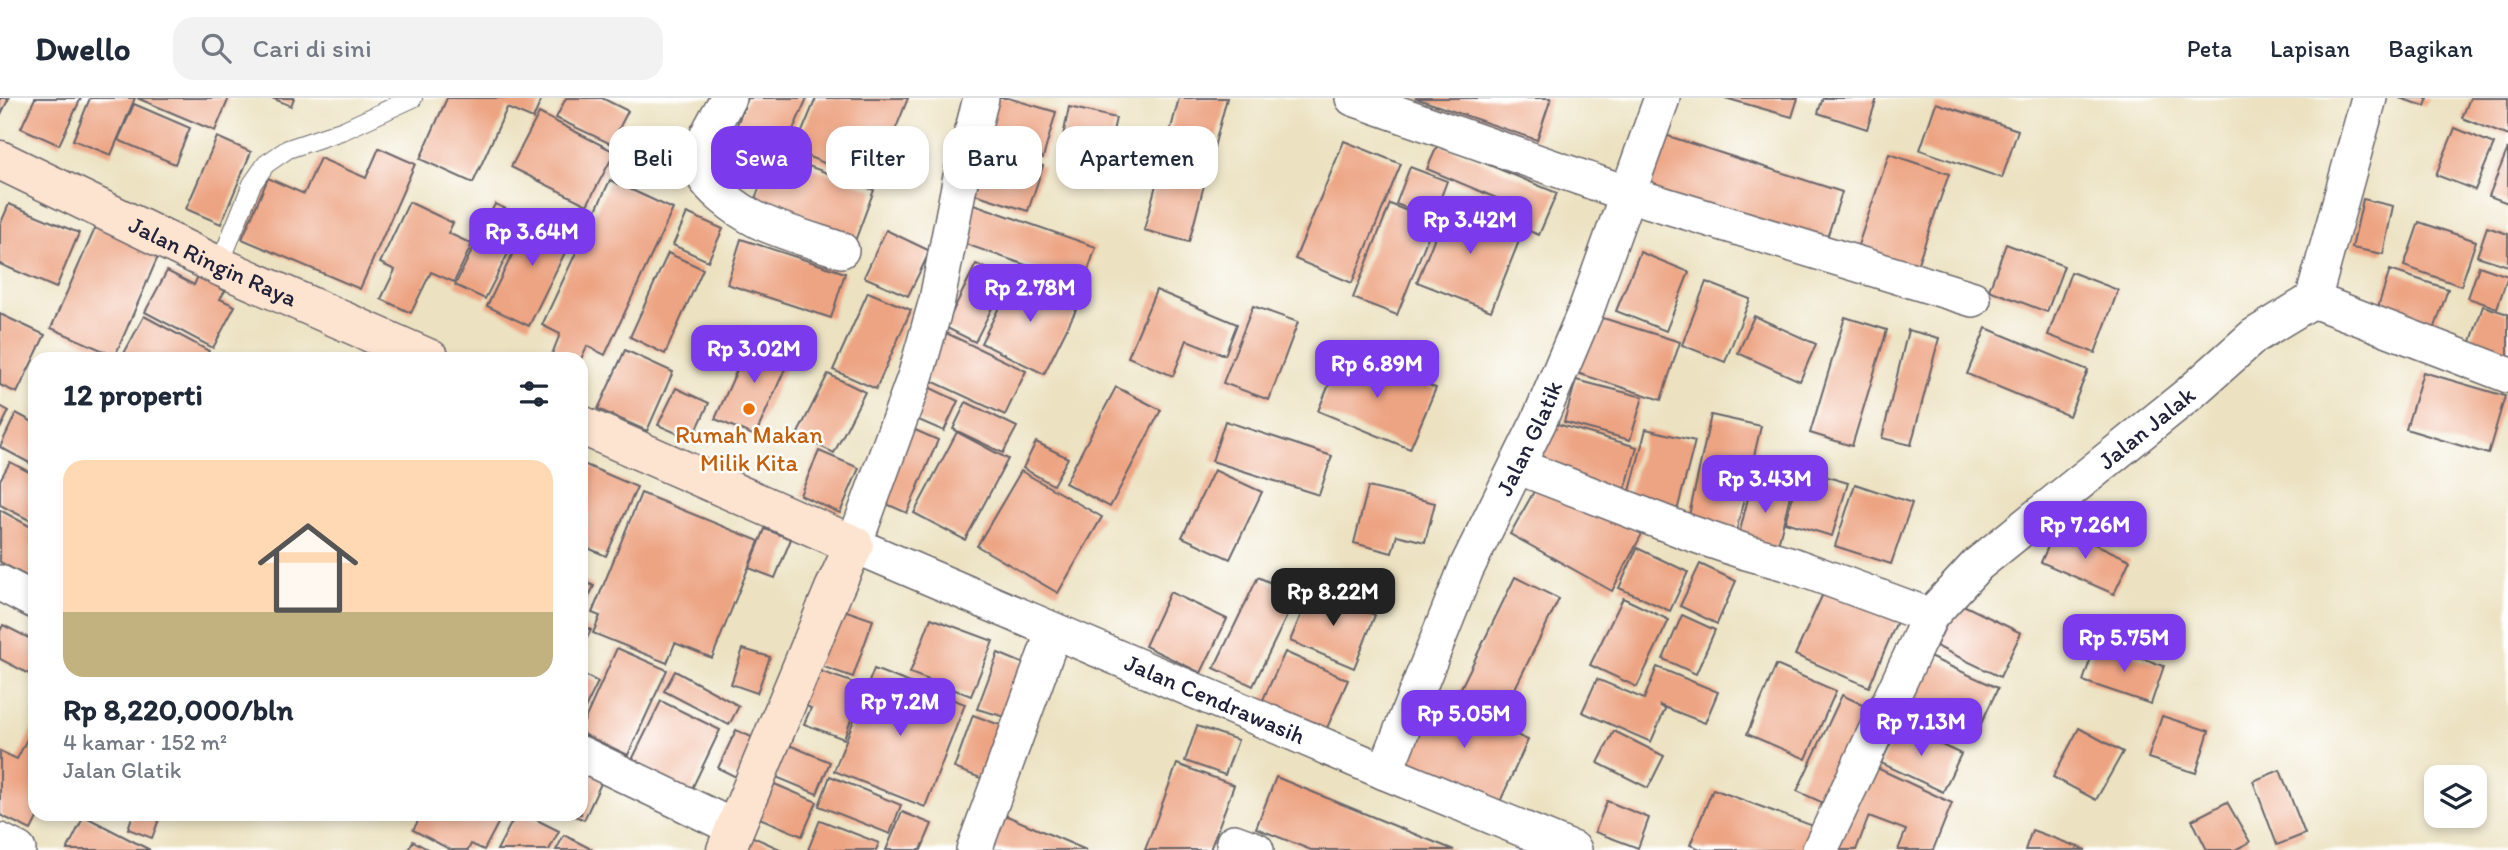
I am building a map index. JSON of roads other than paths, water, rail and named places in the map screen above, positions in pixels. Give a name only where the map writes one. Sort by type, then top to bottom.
[{"type":"main road","name":"Jalan Ringin Raya","points":[[0,160],[219,266],[414,352]]},
{"type":"main road","points":[[588,428],[854,545],[731,839]]},
{"type":"street","points":[[728,98],[704,145],[699,162],[704,179],[720,194],[758,220],[841,250]]},
{"type":"street","points":[[854,545],[916,374],[937,300],[960,181],[981,98]]},
{"type":"street","points":[[1353,98],[1628,194],[1973,299]]},
{"type":"street","name":"Jalan Glatik","points":[[1385,772],[1443,621],[1539,421],[1586,310],[1662,98]]},
{"type":"street","points":[[2369,98],[2313,300],[2508,375]]},
{"type":"street","name":"Jalan Jalak","points":[[1820,850],[1930,616],[1977,565],[2189,394],[2254,336],[2313,300]]},
{"type":"street","points":[[1517,466],[1690,533],[1789,564],[1930,616]]},
{"type":"street","name":"Jalan Cendrawasih","points":[[854,545],[1574,850]]},
{"type":"street","points":[[0,583],[28,597]]},
{"type":"street","points":[[974,850],[1054,631]]},
{"type":"street","points":[[588,758],[731,839]]},
{"type":"street","points":[[0,841],[18,850]]},
{"type":"lane","points":[[219,266],[252,184],[266,164],[288,149],[344,130],[412,98]]},
{"type":"place","name":"Rumah Makan Milik Kita","points":[[749,409]]}]
